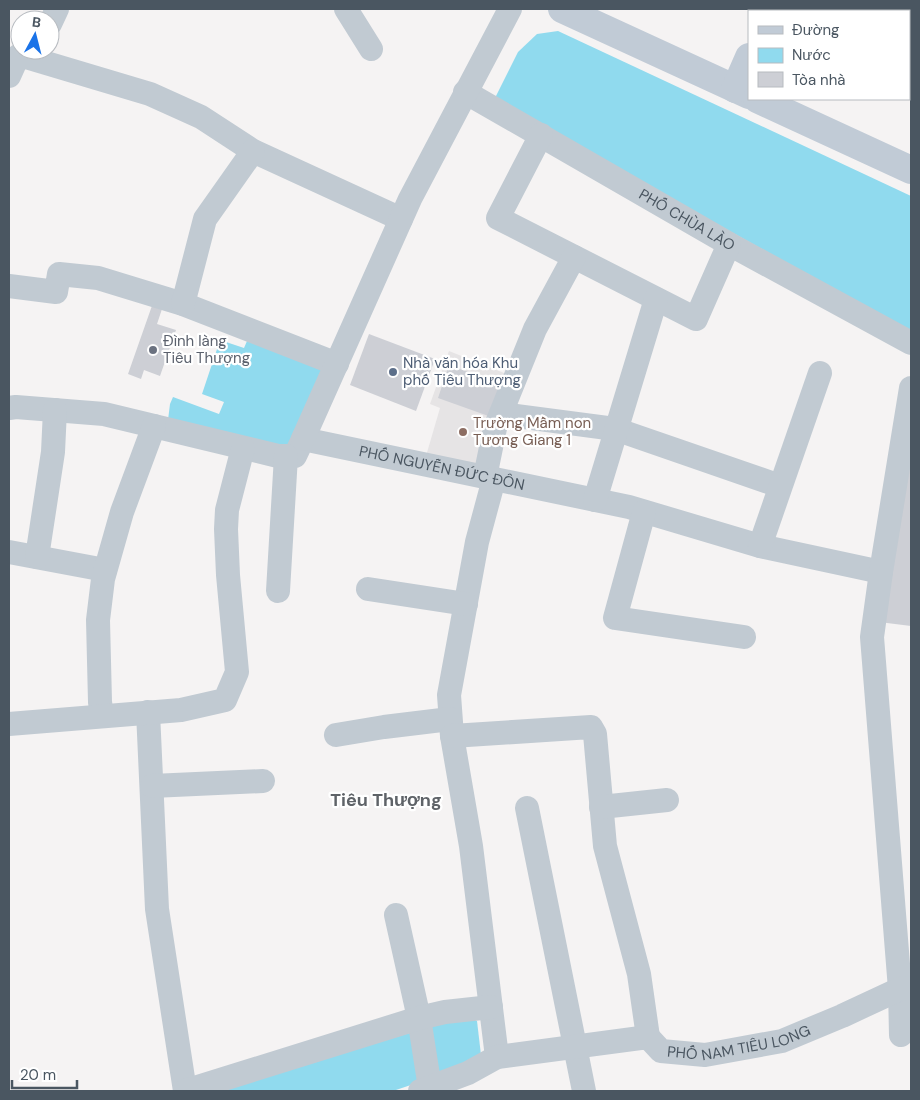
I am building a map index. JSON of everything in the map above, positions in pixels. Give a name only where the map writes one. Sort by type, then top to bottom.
[{"type":"street","points":[[346,9],[371,49]]},
{"type":"street","points":[[9,408],[104,414],[278,456],[295,456],[401,219],[465,92],[510,9]]},
{"type":"street","points":[[562,9],[747,94],[748,76]]},
{"type":"street","points":[[9,76],[16,60]]},
{"type":"street","points":[[51,60],[150,94],[201,116],[253,151],[401,219]]},
{"type":"street","name":"PHỐ CHÙA LÀO","points":[[465,92],[730,244],[911,342]]},
{"type":"street","points":[[760,100],[911,170]]},
{"type":"street","points":[[540,135],[498,218],[696,319],[730,244]]},
{"type":"street","points":[[183,304],[205,219],[253,151]]},
{"type":"street","points":[[497,1057],[470,846],[451,728],[448,695],[490,478],[495,428],[535,330],[574,257]]},
{"type":"street","points":[[9,286],[56,292],[60,274],[98,278],[183,304],[337,364]]},
{"type":"street","points":[[595,500],[656,299]]},
{"type":"street","points":[[760,546],[820,373]]},
{"type":"street","points":[[901,1035],[906,988],[872,637],[911,388]]},
{"type":"street","points":[[37,557],[53,452],[55,410]]},
{"type":"street","points":[[501,414],[615,429],[780,486]]},
{"type":"street","points":[[102,716],[98,620],[105,570],[122,512],[154,426]]},
{"type":"street","name":"PHỐ NGUYỄN ĐỨC ĐÔN","points":[[303,439],[595,500],[644,512],[760,546],[881,572]]},
{"type":"street","points":[[9,724],[181,710],[225,700],[236,672],[226,529],[227,510],[243,448]]},
{"type":"street","points":[[278,591],[286,456]]},
{"type":"street","points":[[644,512],[615,618],[744,637]]},
{"type":"street","points":[[9,552],[105,570]]},
{"type":"street","points":[[368,589],[466,604]]},
{"type":"street","points":[[148,712],[157,909],[185,1091],[419,1018],[445,1012],[491,1007]]},
{"type":"street","points":[[336,735],[384,726],[451,728],[591,727],[595,734],[604,846],[639,974],[648,1037]]},
{"type":"street","points":[[152,786],[263,781]]},
{"type":"street","points":[[601,807],[667,800]]},
{"type":"street","points":[[527,808],[584,1091]]},
{"type":"street","points":[[396,915],[419,1018],[426,1086]]},
{"type":"street","name":"PHỐ NAM TIÊU LONG","points":[[426,1086],[468,1073],[497,1057],[648,1037],[662,1051],[705,1055],[782,1041],[906,988]]},
{"type":"shaded area","name":"Trường Mầm non Tương Giang 1","points":[[449,351],[509,375],[482,469],[426,456],[440,408],[430,404]]},
{"type":"water","points":[[558,31],[911,196],[911,332],[494,100],[518,52],[537,34]]},
{"type":"water","points":[[220,340],[244,348],[247,341],[322,366],[324,373],[291,448],[168,420],[173,397],[219,414],[224,402],[202,394]]},
{"type":"water","points":[[466,1016],[477,1021],[481,1055],[476,1063],[393,1091],[216,1091]]},
{"type":"building","name":"Đình làng Tiêu Thượng","points":[[154,300],[164,303],[157,324],[176,330],[160,376],[144,370],[141,379],[128,374]]},
{"type":"building","name":"Nhà văn hóa Khu phố Tiêu Thượng","points":[[369,334],[435,359],[416,411],[350,385]]},
{"type":"building","points":[[449,365],[506,386],[494,418],[438,398]]},
{"type":"building","points":[[911,436],[911,626],[879,622]]},
{"type":"place","name":"Đình làng Tiêu Thượng","points":[[153,350]]},
{"type":"place","name":"Nhà văn hóa Khu phố Tiêu Thượng","points":[[393,372]]},
{"type":"place","name":"Trường Mầm non Tương Giang 1","points":[[463,432]]},
{"type":"district","name":"Tiêu Thượng","points":[[386,800]]}]
